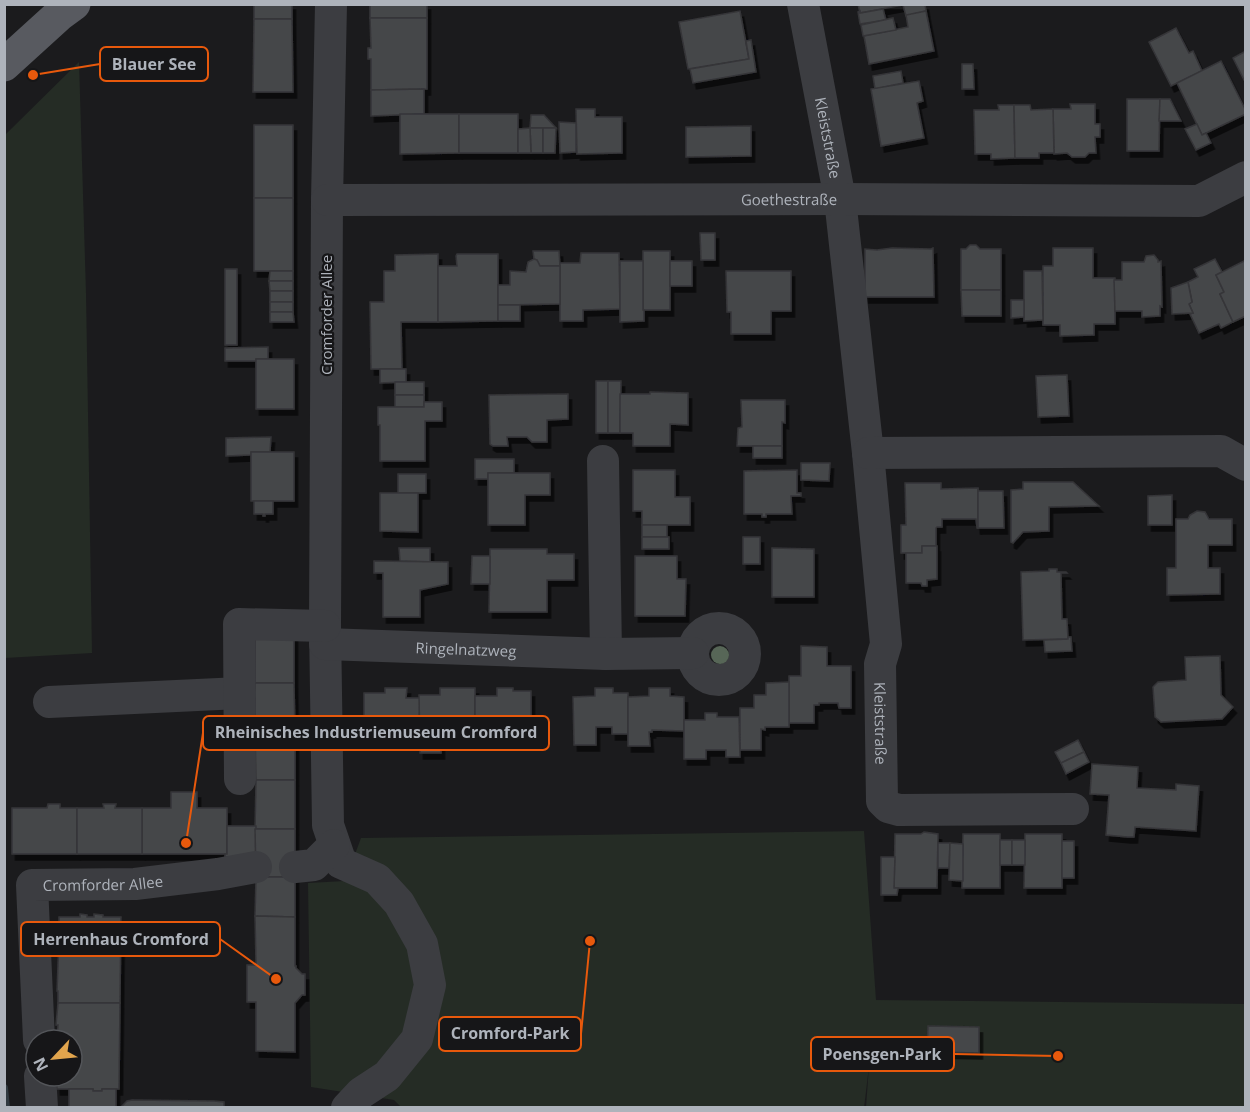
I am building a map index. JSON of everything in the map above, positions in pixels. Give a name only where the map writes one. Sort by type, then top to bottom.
[{"type":"main road","points":[[4,65],[74,4]]},
{"type":"street","name":"Cromforder Allee","points":[[331,4],[327,201],[325,635],[328,825],[340,863],[377,879],[399,903],[422,944],[430,985],[417,1039],[387,1076],[361,1093],[347,1107]]},
{"type":"street","name":"Kleiststraße","points":[[803,4],[840,199],[868,453],[886,644],[880,664],[882,801],[888,807],[899,810],[1073,809]]},
{"type":"street","name":"Goethestraße","points":[[327,201],[840,199],[1199,201],[1245,177]]},
{"type":"street","points":[[868,453],[1221,451],[1245,465]]},
{"type":"street","points":[[603,460],[606,654]]},
{"type":"street","points":[[240,779],[239,624],[325,635]]},
{"type":"street","name":"Ringelnatzweg","points":[[325,635],[606,654],[693,653]]},
{"type":"street","points":[[49,702],[240,693]]},
{"type":"street","points":[[295,867],[314,866],[334,845]]},
{"type":"street","name":"Cromforder Allee","points":[[38,1028],[32,885],[135,884],[256,867]]},
{"type":"street","points":[[41,1088],[42,1107]]},
{"type":"shaded area","points":[[79,62],[86,293],[92,653],[5,658],[5,135]]},
{"type":"shaded area","points":[[864,831],[876,1000],[1245,1004],[1245,1107],[866,1107],[869,1066],[864,1108],[402,1108],[394,1100],[311,1087],[308,883],[345,881],[361,838]]},
{"type":"building","points":[[254,4],[292,4],[292,19],[254,19]]},
{"type":"building","points":[[370,4],[427,4],[427,18],[370,18]]},
{"type":"building","points":[[858,4],[925,4],[926,11],[906,16],[903,5],[860,13]]},
{"type":"building","points":[[883,9],[886,20],[860,24],[858,12]]},
{"type":"building","points":[[740,11],[749,59],[688,69],[679,22]]},
{"type":"building","points":[[926,11],[934,51],[869,64],[864,36],[908,27],[906,15]]},
{"type":"building","points":[[370,18],[427,18],[427,89],[371,90],[371,59],[368,59],[368,48],[371,48]]},
{"type":"building","points":[[893,18],[896,30],[863,36],[861,25]]},
{"type":"building","points":[[254,19],[292,19],[293,92],[253,92]]},
{"type":"building","points":[[1176,28],[1189,53],[1193,51],[1202,71],[1171,86],[1149,42]]},
{"type":"building","points":[[751,40],[756,72],[693,83],[690,69],[749,59],[746,41]]},
{"type":"building","points":[[1244,52],[1246,79],[1244,80],[1233,58]]},
{"type":"building","points":[[1221,61],[1246,114],[1202,135],[1177,83]]},
{"type":"building","points":[[962,64],[973,64],[974,89],[962,89]]},
{"type":"building","points":[[901,71],[903,83],[875,89],[873,76]]},
{"type":"building","points":[[919,81],[923,101],[917,103],[924,138],[881,146],[871,89]]},
{"type":"building","points":[[424,89],[424,114],[371,116],[371,90]]},
{"type":"building","points":[[1127,99],[1160,99],[1159,151],[1127,151]]},
{"type":"building","points":[[1160,99],[1170,99],[1181,121],[1159,121]]},
{"type":"building","points":[[1070,104],[1095,104],[1095,124],[1100,124],[1100,137],[1095,137],[1096,153],[1089,153],[1085,157],[1072,157],[1067,153],[1054,154],[1053,109],[1071,109]]},
{"type":"building","points":[[998,105],[1014,105],[1015,158],[991,159],[991,154],[975,154],[974,110],[999,110]]},
{"type":"building","points":[[1014,105],[1030,105],[1031,110],[1053,109],[1054,153],[1039,153],[1039,158],[1015,158]]},
{"type":"building","points":[[576,109],[595,109],[595,117],[622,117],[622,153],[577,154]]},
{"type":"building","points":[[400,114],[459,114],[459,153],[400,154]]},
{"type":"building","points":[[459,114],[518,114],[518,153],[459,153]]},
{"type":"building","points":[[531,115],[544,115],[556,128],[530,128]]},
{"type":"building","points":[[559,122],[576,123],[576,152],[560,153]]},
{"type":"building","points":[[1197,124],[1202,135],[1206,133],[1211,143],[1196,150],[1185,129]]},
{"type":"building","points":[[254,125],[293,125],[293,198],[254,198]]},
{"type":"building","points":[[751,126],[751,156],[686,157],[686,127]]},
{"type":"building","points":[[530,128],[543,128],[543,153],[531,153]]},
{"type":"building","points":[[530,128],[531,153],[518,153],[518,129]]},
{"type":"building","points":[[543,128],[556,128],[555,153],[543,153]]},
{"type":"building","points":[[254,198],[293,198],[293,271],[254,271]]},
{"type":"building","points":[[700,233],[715,233],[715,260],[701,260]]},
{"type":"building","points":[[970,245],[976,245],[980,249],[1001,249],[1001,290],[961,290],[961,249],[966,249]]},
{"type":"building","points":[[933,248],[934,297],[865,297],[865,249]]},
{"type":"building","points":[[1053,248],[1093,248],[1093,278],[1115,278],[1115,324],[1094,324],[1094,335],[1060,336],[1060,325],[1043,325],[1043,266],[1053,266]]},
{"type":"building","points":[[533,251],[559,251],[560,266],[540,266],[534,259]]},
{"type":"building","points":[[643,251],[670,251],[670,310],[643,310]]},
{"type":"building","points":[[581,253],[619,253],[620,309],[583,310],[583,321],[560,321],[560,263],[580,263]]},
{"type":"building","points":[[438,254],[438,322],[401,322],[402,369],[371,369],[370,302],[384,302],[384,271],[395,271],[395,255]]},
{"type":"building","points":[[457,254],[498,254],[498,321],[438,322],[438,266],[457,266]]},
{"type":"building","points":[[1154,255],[1158,262],[1161,261],[1162,307],[1160,306],[1160,316],[1142,317],[1142,311],[1115,311],[1114,280],[1122,280],[1122,262],[1144,262],[1146,256]]},
{"type":"building","points":[[534,259],[540,266],[560,266],[560,304],[498,305],[498,285],[510,285],[510,271],[526,272],[528,262]]},
{"type":"building","points":[[1215,259],[1222,272],[1216,275],[1224,292],[1220,294],[1233,322],[1221,328],[1219,324],[1199,333],[1190,314],[1193,313],[1189,304],[1192,302],[1188,282],[1198,277],[1194,269]]},
{"type":"building","points":[[1246,260],[1246,316],[1233,322],[1220,294],[1224,292],[1216,275]]},
{"type":"building","points":[[620,261],[643,261],[644,321],[620,322]]},
{"type":"building","points":[[670,261],[692,261],[692,286],[670,286]]},
{"type":"building","points":[[225,269],[237,269],[237,345],[225,345]]},
{"type":"building","points":[[270,271],[293,271],[293,281],[269,281]]},
{"type":"building","points":[[726,271],[791,271],[791,311],[771,311],[771,334],[731,334],[731,312],[727,312]]},
{"type":"building","points":[[1024,271],[1042,271],[1043,320],[1024,321]]},
{"type":"building","points":[[269,281],[293,281],[293,291],[270,291]]},
{"type":"building","points":[[1188,282],[1192,302],[1189,304],[1193,313],[1172,314],[1171,288]]},
{"type":"building","points":[[961,290],[1001,290],[1001,316],[962,316]]},
{"type":"building","points":[[270,291],[293,291],[293,302],[270,302]]},
{"type":"building","points":[[1011,300],[1024,300],[1024,317],[1011,318]]},
{"type":"building","points":[[270,302],[293,302],[293,312],[270,312]]},
{"type":"building","points":[[498,305],[520,305],[520,321],[498,321]]},
{"type":"building","points":[[270,312],[293,312],[294,322],[270,322]]},
{"type":"building","points":[[268,347],[268,359],[225,361],[225,348]]},
{"type":"building","points":[[256,359],[294,359],[294,409],[256,409]]},
{"type":"building","points":[[380,369],[406,369],[406,382],[380,383]]},
{"type":"building","points":[[1067,375],[1069,416],[1038,417],[1036,376]]},
{"type":"building","points":[[596,381],[608,381],[608,433],[596,433]]},
{"type":"building","points":[[608,381],[621,381],[620,433],[608,433]]},
{"type":"building","points":[[395,382],[424,382],[424,395],[395,395]]},
{"type":"building","points":[[650,392],[688,393],[688,425],[670,424],[670,446],[633,446],[633,433],[620,433],[620,394],[650,394]]},
{"type":"building","points":[[568,394],[568,419],[547,420],[547,442],[532,442],[527,437],[507,437],[508,446],[490,444],[489,395]]},
{"type":"building","points":[[395,395],[424,395],[424,407],[395,407]]},
{"type":"building","points":[[741,400],[785,400],[782,446],[737,446],[738,428],[742,427]]},
{"type":"building","points":[[424,402],[442,402],[442,421],[425,421],[425,461],[380,461],[378,407],[424,407]]},
{"type":"building","points":[[271,437],[270,452],[226,456],[226,438]]},
{"type":"building","points":[[753,446],[782,446],[782,458],[753,458]]},
{"type":"building","points":[[251,452],[294,452],[294,501],[251,501]]},
{"type":"building","points":[[475,459],[514,459],[514,473],[488,473],[488,479],[475,479]]},
{"type":"building","points":[[801,463],[830,463],[829,481],[801,480]]},
{"type":"building","points":[[633,470],[675,470],[675,497],[690,497],[690,525],[642,525],[642,511],[633,511]]},
{"type":"building","points":[[797,470],[797,493],[801,493],[801,496],[791,496],[792,514],[766,514],[766,517],[762,517],[762,514],[744,514],[744,471]]},
{"type":"building","points":[[488,473],[550,473],[550,495],[525,495],[525,525],[488,525]]},
{"type":"building","points":[[398,474],[426,474],[426,493],[398,493]]},
{"type":"building","points":[[1023,482],[1073,482],[1099,506],[1049,507],[1049,531],[1023,532],[1013,543],[1011,542],[1011,490],[1023,489]]},
{"type":"building","points":[[905,483],[941,483],[941,489],[978,488],[978,528],[976,519],[942,519],[942,527],[936,528],[936,546],[922,546],[922,553],[901,553],[901,525],[906,525]]},
{"type":"building","points":[[978,491],[1003,491],[1004,528],[978,528]]},
{"type":"building","points":[[380,493],[418,493],[418,532],[380,531]]},
{"type":"building","points":[[1172,495],[1172,525],[1148,525],[1148,496]]},
{"type":"building","points":[[254,501],[273,501],[273,514],[263,516],[263,514],[254,514]]},
{"type":"building","points":[[1197,511],[1205,512],[1209,519],[1232,519],[1232,545],[1208,545],[1208,568],[1220,568],[1220,594],[1167,595],[1167,568],[1176,568],[1176,519],[1188,519]]},
{"type":"building","points":[[642,525],[667,525],[667,537],[642,537]]},
{"type":"building","points":[[642,537],[669,537],[669,549],[642,549]]},
{"type":"building","points":[[743,537],[760,537],[760,564],[743,564]]},
{"type":"building","points":[[922,546],[937,546],[937,579],[927,580],[927,586],[922,586],[921,583],[906,583],[906,553],[922,553]]},
{"type":"building","points":[[399,548],[430,548],[430,562],[400,561]]},
{"type":"building","points":[[772,548],[814,549],[814,597],[772,597]]},
{"type":"building","points":[[490,549],[547,549],[547,554],[574,554],[574,580],[547,580],[547,612],[489,612]]},
{"type":"building","points":[[472,556],[490,556],[490,584],[471,584]]},
{"type":"building","points":[[635,556],[677,556],[677,579],[686,579],[685,616],[635,616]]},
{"type":"building","points":[[374,561],[448,562],[448,584],[420,590],[420,617],[383,617],[383,573],[374,573]]},
{"type":"building","points":[[1049,569],[1067,573],[1061,573],[1062,619],[1067,619],[1068,639],[1023,640],[1021,572],[1049,571]]},
{"type":"building","points":[[255,634],[294,634],[294,683],[255,683]]},
{"type":"building","points":[[1071,637],[1072,651],[1045,652],[1044,640],[1068,639]]},
{"type":"building","points":[[801,646],[827,647],[827,666],[851,666],[851,708],[839,708],[838,703],[819,703],[819,705],[814,705],[814,723],[789,723],[789,676],[801,676]]},
{"type":"building","points":[[1220,656],[1221,695],[1233,707],[1222,719],[1161,722],[1155,717],[1153,687],[1158,682],[1186,680],[1185,657]]},
{"type":"building","points":[[789,682],[789,727],[765,727],[765,730],[761,729],[761,750],[740,750],[740,708],[754,708],[754,695],[766,695],[766,683]]},
{"type":"building","points":[[255,683],[294,683],[295,732],[255,732]]},
{"type":"building","points":[[385,688],[407,688],[406,698],[420,698],[419,730],[405,730],[405,725],[390,725],[390,727],[385,727],[385,739],[364,740],[364,693],[385,693]]},
{"type":"building","points":[[440,688],[475,688],[475,733],[441,733],[441,753],[420,753],[419,695],[440,695]]},
{"type":"building","points":[[497,688],[531,691],[531,724],[514,724],[513,738],[497,738],[496,744],[475,744],[475,696],[497,696]]},
{"type":"building","points":[[595,688],[613,688],[613,693],[628,693],[628,734],[612,734],[612,727],[596,727],[596,745],[574,745],[573,697],[595,696]]},
{"type":"building","points":[[649,688],[670,688],[670,696],[684,697],[684,731],[652,730],[649,732],[650,746],[628,746],[628,697],[649,696]]},
{"type":"building","points":[[705,713],[717,713],[717,717],[739,717],[740,757],[726,757],[726,750],[706,750],[706,759],[684,759],[684,720],[705,720]]},
{"type":"building","points":[[255,732],[295,732],[295,780],[256,780]]},
{"type":"building","points":[[1078,740],[1084,752],[1061,763],[1055,752]]},
{"type":"building","points":[[1084,752],[1089,762],[1066,774],[1061,763]]},
{"type":"building","points":[[1092,764],[1138,767],[1137,788],[1176,790],[1176,784],[1199,786],[1196,831],[1135,827],[1134,837],[1106,835],[1109,795],[1090,794]]},
{"type":"building","points":[[256,780],[295,780],[295,829],[255,829]]},
{"type":"building","points":[[171,792],[197,792],[197,808],[227,808],[227,854],[142,854],[142,808],[171,808]]},
{"type":"building","points":[[48,804],[60,804],[60,808],[77,808],[77,854],[12,854],[12,808],[47,808]]},
{"type":"building","points":[[103,804],[116,804],[115,808],[142,808],[142,854],[77,854],[77,808],[104,808]]},
{"type":"building","points":[[227,826],[256,826],[256,857],[225,857],[227,854]]},
{"type":"building","points":[[255,829],[295,829],[295,877],[256,877]]},
{"type":"building","points":[[924,832],[938,834],[937,888],[894,888],[895,834]]},
{"type":"building","points":[[963,834],[1000,834],[1000,888],[962,888]]},
{"type":"building","points":[[1025,834],[1062,834],[1062,888],[1024,888]]},
{"type":"building","points":[[1000,840],[1012,840],[1012,865],[1000,865]]},
{"type":"building","points":[[1012,840],[1025,840],[1025,865],[1012,865]]},
{"type":"building","points":[[1062,841],[1074,841],[1074,878],[1062,878]]},
{"type":"building","points":[[938,843],[950,843],[949,868],[938,868]]},
{"type":"building","points":[[950,843],[963,844],[963,881],[949,880]]},
{"type":"building","points":[[881,857],[895,857],[894,888],[898,888],[897,895],[881,895]]},
{"type":"building","points":[[256,877],[295,877],[295,917],[255,916]]},
{"type":"building","points":[[80,914],[87,915],[87,917],[94,917],[94,914],[103,915],[103,917],[121,917],[120,1003],[58,1003],[59,938],[57,938],[57,927],[59,927],[59,917],[80,917]]},
{"type":"building","points":[[255,916],[295,917],[295,966],[302,974],[305,974],[305,995],[302,995],[295,1003],[295,1052],[256,1051],[256,1002],[247,1002],[247,965],[256,965]]},
{"type":"building","points":[[58,1003],[120,1003],[119,1089],[93,1091],[93,1089],[57,1089],[84,1088],[84,1028],[58,1028],[56,1025]]},
{"type":"building","points":[[928,1026],[979,1027],[979,1053],[927,1052]]},
{"type":"building","points":[[69,1089],[102,1091],[102,1089],[116,1089],[116,1108],[69,1108]]},
{"type":"building","points":[[132,1100],[214,1101],[224,1102],[224,1108],[116,1108]]},
{"type":"waterway","points":[[4,1088],[6,1108]]},
{"type":"place","name":"Blauer See","points":[[33,75]]},
{"type":"place","name":"Rheinisches Industriemuseum Cromford","points":[[186,843]]},
{"type":"place","name":"Cromford-Park","points":[[590,941]]},
{"type":"place","name":"Herrenhaus Cromford","points":[[276,979]]},
{"type":"place","name":"Poensgen-Park","points":[[1058,1056]]}]
